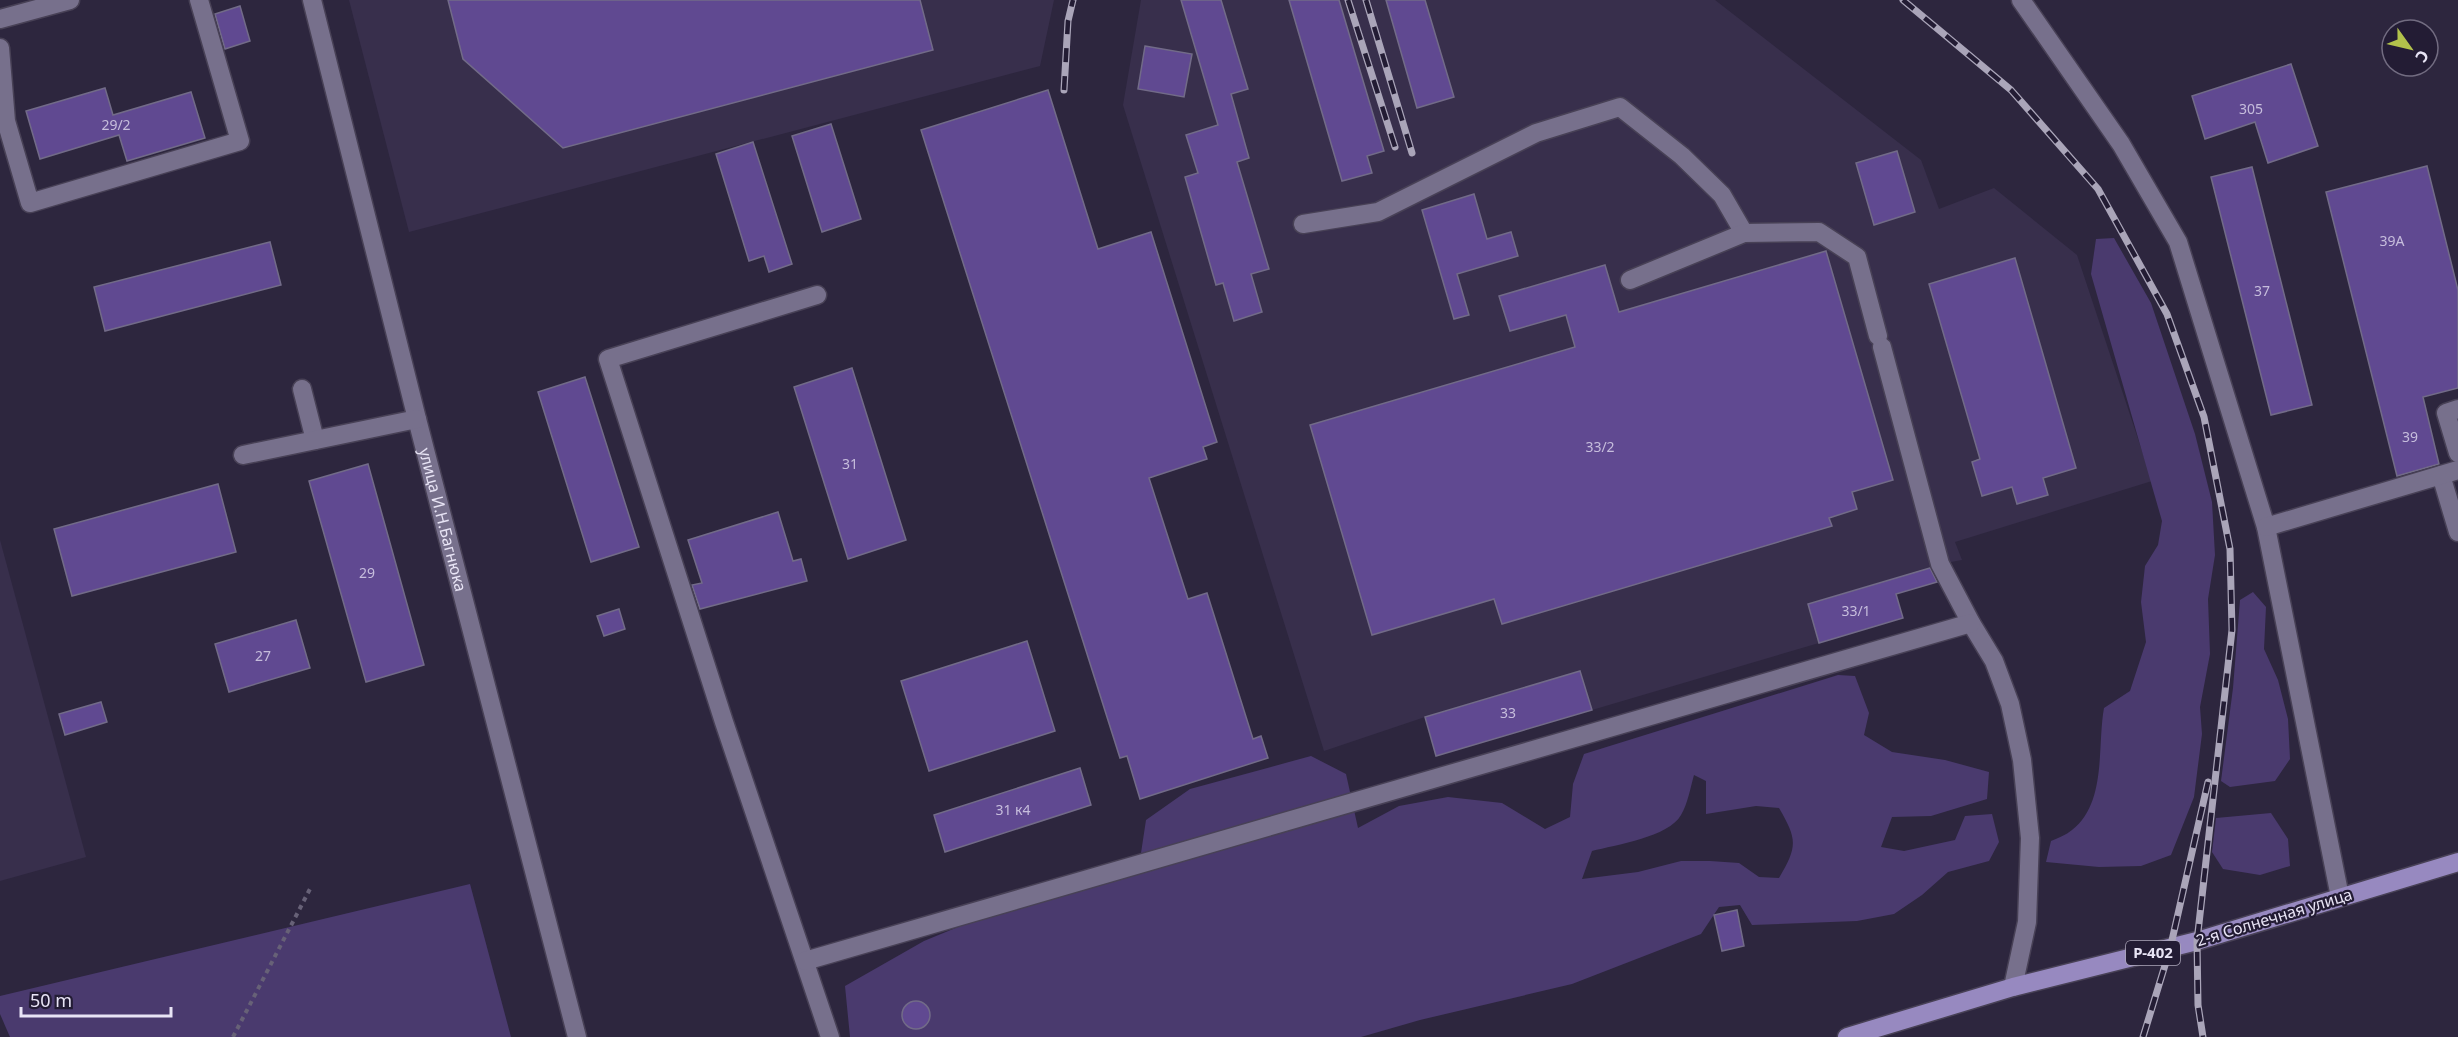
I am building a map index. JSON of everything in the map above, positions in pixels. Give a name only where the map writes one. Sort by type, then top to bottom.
[{"type":"main road","name":"2-я Солнечная улица","points":[[1847,1037],[2013,987],[2197,941],[2458,862]]},
{"type":"street","points":[[0,19],[70,0]]},
{"type":"street","points":[[0,48],[6,121],[30,203],[240,141],[199,0]]},
{"type":"street","name":"улица И.Н.Багнюка","points":[[312,0],[577,1037]]},
{"type":"street","points":[[2021,0],[2121,144],[2178,242],[2266,527],[2340,897]]},
{"type":"street","points":[[1304,224],[1378,212],[1536,133],[1620,107],[1682,156],[1722,195],[1744,233]]},
{"type":"street","points":[[1630,280],[1744,233],[1819,232],[1857,257],[1940,564],[1994,661],[2010,704],[2022,760],[2030,838],[2027,922],[2013,987]]},
{"type":"street","points":[[817,296],[608,359],[720,710],[830,1037]]},
{"type":"street","points":[[302,389],[315,440]]},
{"type":"street","points":[[2458,410],[2446,413],[2458,453]]},
{"type":"street","points":[[243,455],[417,418]]},
{"type":"street","points":[[2266,527],[2450,472],[2458,532]]},
{"type":"street","points":[[805,961],[1971,623]]},
{"type":"path","points":[[233,1037],[311,887]]},
{"type":"shaded area","points":[[349,0],[1054,0],[1040,66],[409,232]]},
{"type":"shaded area","points":[[1141,0],[1715,0],[1921,160],[1939,209],[1994,188],[2077,255],[2152,481],[1955,542],[1962,560],[1940,564],[1808,604],[1819,643],[1592,710],[1580,671],[1425,717],[1324,751],[1123,105]]},
{"type":"shaded area","points":[[2114,238],[2151,303],[2195,434],[2212,502],[2215,555],[2208,599],[2210,654],[2200,707],[2202,734],[2194,797],[2171,855],[2141,866],[2099,867],[2046,862],[2051,841],[2072,830],[2083,819],[2091,805],[2096,790],[2104,708],[2130,691],[2146,642],[2141,602],[2145,566],[2158,545],[2162,521],[2091,274],[2096,239]]},
{"type":"shaded area","points":[[0,540],[86,857],[0,881]]},
{"type":"shaded area","points":[[2253,592],[2266,607],[2264,649],[2278,680],[2288,719],[2290,759],[2275,781],[2230,787],[2221,781],[2233,688],[2240,600]]},
{"type":"shaded area","points":[[1838,675],[1855,676],[1869,713],[1864,735],[1892,752],[1945,760],[1989,772],[1987,799],[1931,816],[1892,817],[1881,847],[1904,851],[1955,840],[1965,816],[1992,814],[1999,842],[1989,861],[1948,872],[1922,895],[1894,914],[1857,921],[1752,925],[1740,905],[1719,907],[1701,934],[1572,984],[1420,1020],[1361,1037],[850,1037],[845,986],[924,941],[987,915],[1128,877],[1141,853],[1146,820],[1190,789],[1311,756],[1346,774],[1358,828],[1399,806],[1448,797],[1502,803],[1545,829],[1570,817],[1573,784],[1584,754]],"holes":[[[1694,775],[1706,781],[1706,814],[1756,806],[1779,808],[1792,835],[1793,843],[1790,858],[1779,878],[1759,877],[1739,863],[1681,861],[1638,872],[1582,879],[1592,851],[1641,839],[1675,823],[1687,801]]]},
{"type":"shaded area","points":[[2271,813],[2288,839],[2290,866],[2260,875],[2223,869],[2212,852],[2216,818]]},
{"type":"shaded area","points":[[470,884],[511,1037],[10,1037],[0,1014],[0,996]]},
{"type":"building","points":[[448,0],[920,0],[933,50],[563,148],[463,59]]},
{"type":"building","points":[[1181,0],[1221,0],[1248,89],[1231,94],[1249,158],[1237,162],[1269,269],[1251,274],[1262,312],[1234,321],[1223,283],[1216,285],[1185,177],[1198,173],[1186,135],[1218,125]]},
{"type":"building","points":[[1289,0],[1339,0],[1384,151],[1367,156],[1372,173],[1342,181]]},
{"type":"building","points":[[1386,0],[1425,0],[1454,97],[1417,108]]},
{"type":"building","points":[[240,6],[250,41],[225,49],[215,14]]},
{"type":"building","points":[[1145,46],[1192,54],[1184,97],[1138,89]]},
{"type":"building","points":[[2291,64],[2318,146],[2268,163],[2255,122],[2205,139],[2192,96]]},
{"type":"building","points":[[105,88],[113,115],[191,92],[205,138],[127,161],[119,135],[40,159],[26,111]]},
{"type":"building","points":[[1048,90],[1098,249],[1151,232],[1217,442],[1203,447],[1207,459],[1149,478],[1188,599],[1207,593],[1253,739],[1261,736],[1268,758],[1140,799],[1127,756],[1120,758],[921,130]]},
{"type":"building","points":[[831,124],[861,219],[822,232],[792,136]]},
{"type":"building","points":[[753,142],[792,264],[769,272],[764,256],[749,261],[716,154]]},
{"type":"building","points":[[1897,151],[1915,212],[1874,225],[1856,163]]},
{"type":"building","points":[[2427,166],[2458,290],[2458,388],[2423,397],[2439,464],[2397,476],[2326,192]]},
{"type":"building","points":[[2252,167],[2312,405],[2271,415],[2211,177]]},
{"type":"building","points":[[1474,194],[1487,239],[1511,232],[1518,256],[1457,274],[1469,315],[1454,319],[1422,210]]},
{"type":"building","points":[[270,242],[281,285],[105,331],[94,287]]},
{"type":"building","points":[[1826,251],[1893,480],[1852,492],[1857,509],[1829,518],[1832,526],[1502,624],[1494,599],[1372,635],[1310,425],[1575,347],[1566,315],[1510,331],[1499,296],[1605,265],[1619,312]]},
{"type":"building","points":[[2015,258],[2076,468],[2043,478],[2048,495],[2017,504],[2012,487],[1982,496],[1972,462],[1980,459],[1929,284]]},
{"type":"building","points":[[852,368],[906,540],[848,559],[794,387]]},
{"type":"building","points":[[585,377],[639,547],[591,562],[538,392]]},
{"type":"building","points":[[368,464],[424,665],[366,682],[309,481]]},
{"type":"building","points":[[218,484],[236,552],[72,596],[54,529]]},
{"type":"building","points":[[778,512],[793,561],[801,559],[807,581],[700,609],[692,585],[702,583],[688,540]]},
{"type":"building","points":[[1930,568],[1937,582],[1896,594],[1903,618],[1819,643],[1808,604]]},
{"type":"building","points":[[619,609],[625,629],[604,636],[597,616]]},
{"type":"building","points":[[296,620],[310,668],[229,692],[215,644]]},
{"type":"building","points":[[1027,641],[1055,731],[929,771],[901,681]]},
{"type":"building","points":[[1580,671],[1592,710],[1436,756],[1425,717]]},
{"type":"building","points":[[101,702],[107,722],[65,735],[59,714]]},
{"type":"building","points":[[1080,768],[1091,805],[945,852],[934,815]]},
{"type":"building","points":[[1737,910],[1744,946],[1722,951],[1714,915]]},
{"type":"building","points":[[916,1001],[926,1005],[930,1015],[926,1025],[916,1029],[906,1025],[902,1015],[906,1005]]},
{"type":"railway","points":[[1064,90],[1068,21],[1073,0]]},
{"type":"railway","points":[[1348,0],[1395,147]]},
{"type":"railway","points":[[1366,0],[1412,153]]},
{"type":"railway","points":[[1903,0],[2011,90],[2098,189],[2167,314],[2204,417],[2230,549],[2232,630],[2197,941],[2198,1005],[2203,1037]]},
{"type":"railway","points":[[2143,1037],[2170,949],[2208,782]]}]
